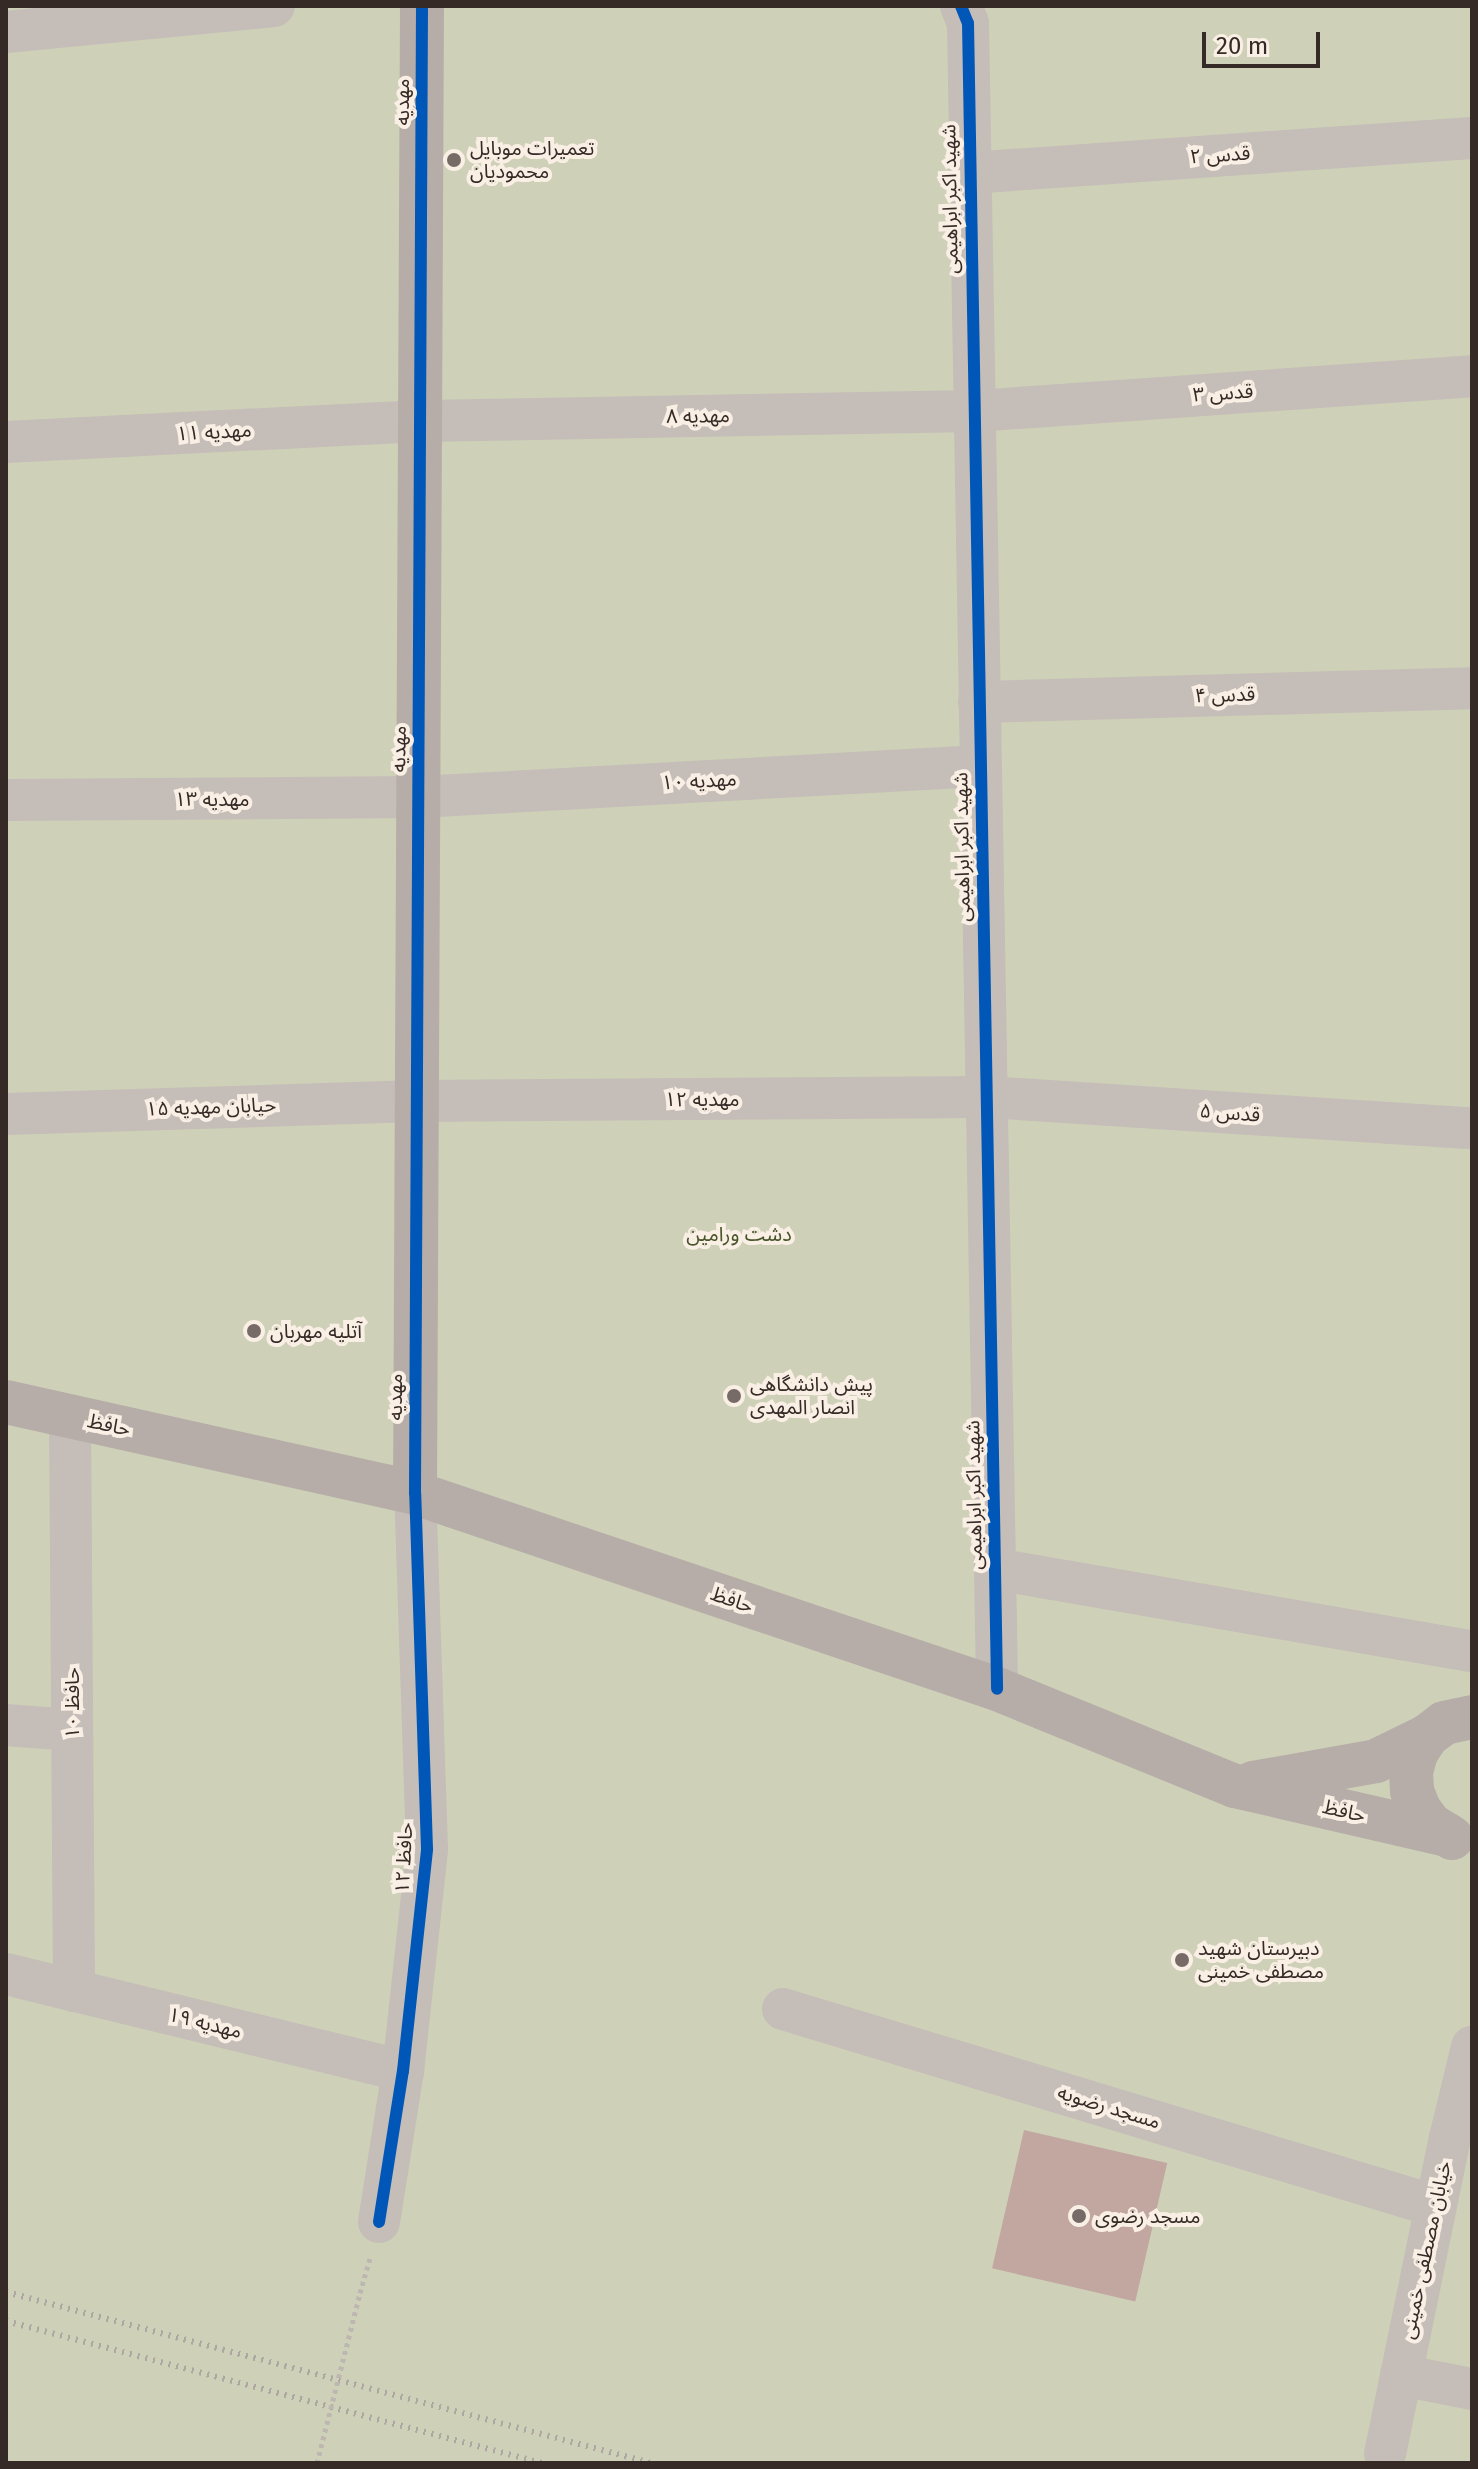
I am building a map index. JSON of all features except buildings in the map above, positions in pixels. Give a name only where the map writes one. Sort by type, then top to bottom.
[{"type":"street","points":[[6,32],[274,6]]},
{"type":"street","name":"مهدیه","points":[[415,1493],[422,6]]},
{"type":"street","name":"شهید اکبر ابراهیمی","points":[[961,6],[968,23],[997,1689]]},
{"type":"street","name":"قدس ۲","points":[[969,173],[1472,138]]},
{"type":"street","name":"قدس ۳","points":[[975,411],[1472,376]]},
{"type":"street","name":"مهدیه ۸","points":[[422,421],[975,411]]},
{"type":"street","name":"مهدیه ۱۱","points":[[6,442],[422,421]]},
{"type":"street","name":"قدس ۴","points":[[979,702],[1472,688]]},
{"type":"street","name":"مهدیه ۱۰","points":[[419,797],[980,766]]},
{"type":"street","name":"مهدیه ۱۳","points":[[6,800],[419,797]]},
{"type":"street","name":"مهدیه ۱۲","points":[[417,1101],[987,1097]]},
{"type":"street","name":"قدس ۵","points":[[987,1097],[1472,1128]]},
{"type":"street","name":"حیابان مهدیه ۱۵","points":[[6,1114],[417,1101]]},
{"type":"street","name":"حافظ","points":[[6,1402],[415,1493],[997,1689],[1235,1786],[1459,1838]]},
{"type":"street","name":"حافظ ۱۰","points":[[70,1416],[74,1991]]},
{"type":"street","name":"حافظ ۱۲","points":[[379,2222],[403,2071],[427,1849],[415,1493]]},
{"type":"street","points":[[995,1569],[1472,1651]]},
{"type":"street","points":[[1235,1786],[1376,1761],[1427,1736],[1444,1723],[1472,1717]]},
{"type":"street","points":[[6,1725],[72,1730]]},
{"type":"street","points":[[1427,1736],[1416,1753],[1411,1772],[1412,1791],[1424,1817],[1459,1838]]},
{"type":"street","name":"مهدیه ۱۹","points":[[6,1974],[403,2071]]},
{"type":"street","name":"مسجد رضویه","points":[[783,2009],[1435,2206]]},
{"type":"street","name":"خیابان مصطفی خمینی","points":[[1385,2454],[1435,2206],[1461,2139],[1472,2047]]},
{"type":"street","points":[[1401,2375],[1472,2389]]},
{"type":"path","points":[[317,2463],[360,2293]]},
{"type":"green space","name":"دشت ورامین","points":[[6,6],[1472,6],[1472,2463],[6,2463]]},
{"type":"railway","points":[[6,2292],[651,2463]]},
{"type":"railway","points":[[6,2321],[542,2463]]},
{"type":"cycle path","points":[[379,2222],[403,2071],[427,1849],[415,1493],[422,6]]},
{"type":"cycle path","points":[[961,6],[968,23],[997,1689]]},
{"type":"place","name":"تعمیرات موبایل محمودیان","points":[[454,160]]},
{"type":"place","name":"آتلیه مهربان","points":[[254,1331]]},
{"type":"place","name":"پیش دانشگاهی انصار المهدی","points":[[734,1396]]},
{"type":"place","name":"دبیرستان شهید مصطفی خمینی","points":[[1182,1960]]},
{"type":"place","name":"مسجد رضوی","points":[[1079,2216]]}]
